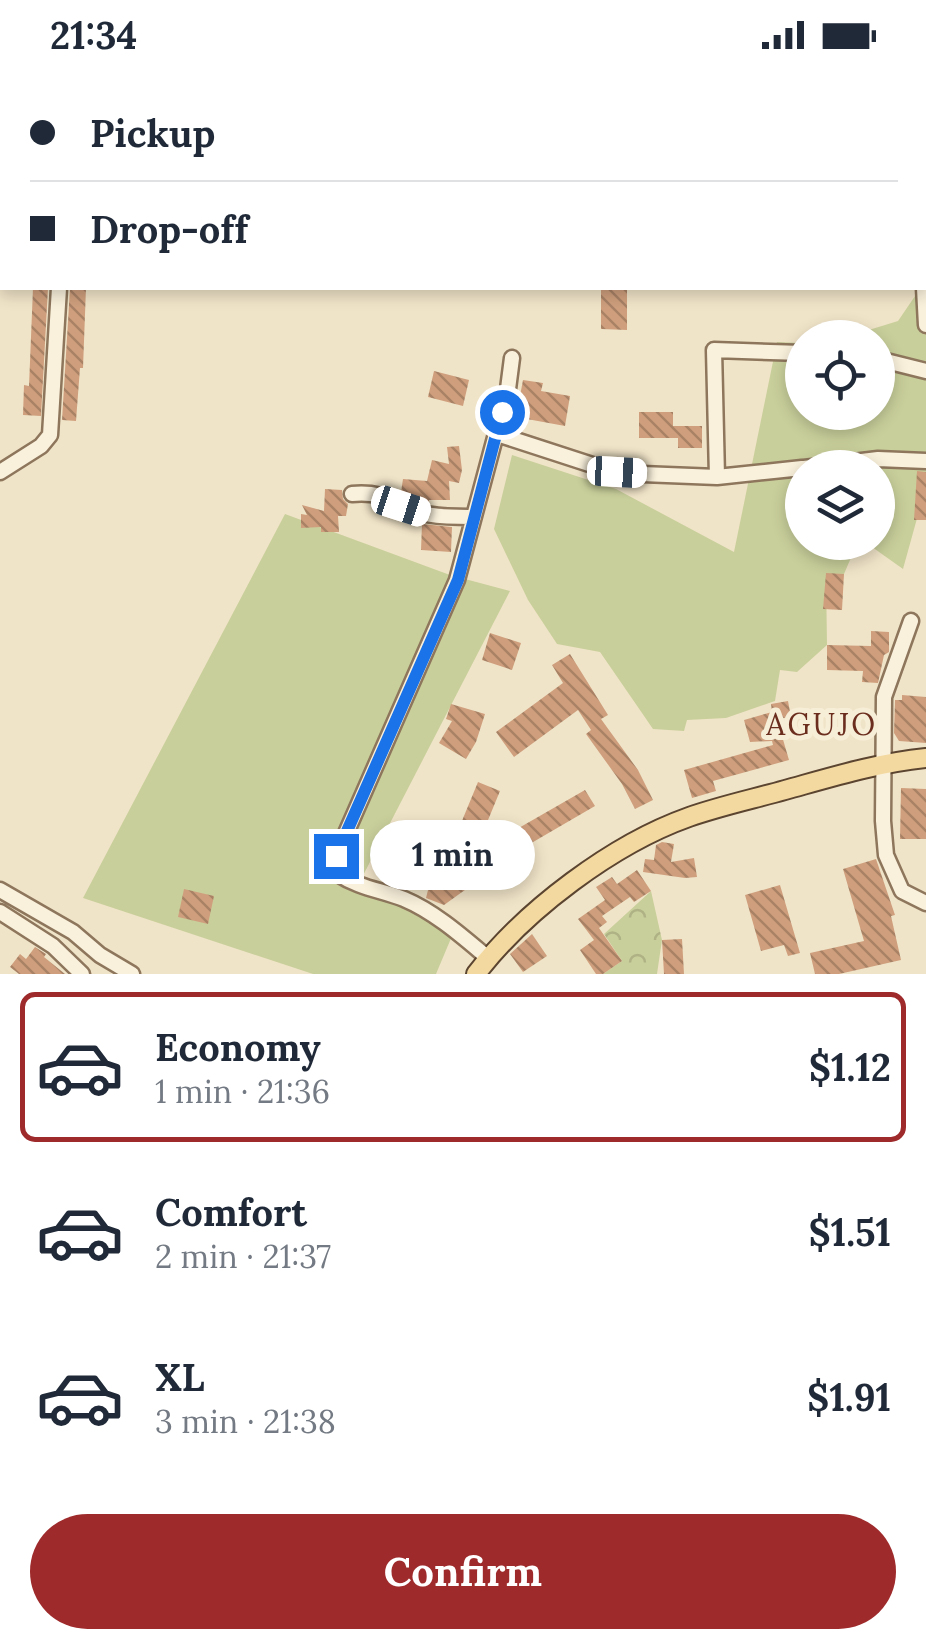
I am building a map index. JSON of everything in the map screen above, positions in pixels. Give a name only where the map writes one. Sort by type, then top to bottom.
[{"type":"main road","points":[[476,974],[547,903],[622,848],[688,818],[882,762],[926,758]]},
{"type":"street","points":[[0,472],[41,446],[50,435],[58,290]]},
{"type":"street","points":[[924,290],[926,325]]},
{"type":"street","points":[[717,477],[714,350],[785,352]]},
{"type":"street","points":[[488,958],[407,900],[353,884],[338,874],[336,856],[458,580],[512,358]]},
{"type":"street","points":[[895,363],[926,370]]},
{"type":"street","points":[[496,434],[617,472],[717,477],[785,470]]},
{"type":"street","points":[[895,460],[926,461]]},
{"type":"street","points":[[352,494],[388,496],[401,506],[428,515],[474,517]]},
{"type":"street","points":[[912,621],[884,697],[886,854],[902,890],[926,903]]},
{"type":"street","points":[[0,890],[62,925],[132,974]]},
{"type":"street","points":[[0,912],[53,946],[82,974]]},
{"type":"green space","points":[[919,290],[926,290],[926,486],[903,569],[890,560],[895,560],[895,450],[785,450],[785,560],[850,560],[844,574],[826,574],[827,645],[797,672],[780,670],[775,701],[726,718],[687,720],[684,731],[653,729],[600,652],[557,644],[528,600],[494,529],[512,455],[616,489],[734,552],[777,342],[785,342],[785,430],[895,430],[895,322]]},
{"type":"green space","points":[[285,514],[450,575],[510,591],[355,891],[405,904],[452,936],[436,974],[313,974],[83,898]]},
{"type":"green space","points":[[651,891],[662,940],[657,974],[603,974],[622,961],[604,934]]},
{"type":"building","points":[[33,290],[48,290],[41,416],[23,415],[24,385],[29,386]]},
{"type":"building","points":[[70,290],[86,290],[76,421],[62,420]]},
{"type":"building","points":[[601,290],[627,290],[627,330],[601,329]]},
{"type":"building","points":[[434,371],[469,380],[463,406],[428,397]]},
{"type":"building","points":[[523,380],[543,383],[541,391],[570,396],[565,426],[516,417]]},
{"type":"building","points":[[639,412],[673,412],[673,426],[702,426],[702,448],[678,448],[678,438],[639,438]]},
{"type":"building","points":[[459,446],[462,470],[459,483],[449,481],[450,500],[429,500],[429,504],[401,492],[403,479],[427,481],[432,460],[449,464],[447,447]]},
{"type":"building","points":[[917,471],[926,472],[926,520],[914,520]]},
{"type":"building","points":[[325,489],[342,490],[348,504],[346,516],[338,516],[339,532],[321,532],[321,527],[301,528],[301,514],[307,515],[302,505],[324,511]]},
{"type":"building","points":[[422,524],[452,527],[451,552],[421,550]]},
{"type":"building","points":[[826,573],[844,574],[842,610],[823,609]]},
{"type":"building","points":[[871,631],[889,632],[889,652],[884,655],[878,683],[862,682],[863,671],[827,670],[827,645],[871,646]]},
{"type":"building","points":[[490,633],[521,643],[512,670],[482,660]]},
{"type":"building","points":[[570,654],[608,715],[601,719],[638,770],[653,800],[635,809],[586,734],[591,730],[578,710],[514,757],[496,732],[563,683],[552,665]]},
{"type":"building","points":[[902,695],[926,697],[926,743],[899,741],[894,733],[895,700],[902,700]]},
{"type":"building","points":[[788,701],[791,717],[777,719],[789,760],[713,781],[716,791],[692,798],[684,770],[773,745],[772,741],[750,742],[744,720],[772,712],[771,704]]},
{"type":"building","points":[[451,704],[485,714],[466,759],[439,743],[452,721],[446,719]]},
{"type":"building","points":[[478,782],[500,791],[474,854],[452,845]]},
{"type":"building","points":[[901,788],[926,789],[926,839],[900,839]]},
{"type":"building","points":[[585,790],[595,806],[528,845],[531,849],[506,866],[475,854],[516,827]]},
{"type":"building","points":[[420,835],[438,841],[431,861],[441,864],[434,886],[458,869],[483,877],[444,905],[426,898],[428,890],[418,886],[421,879],[400,872],[406,853],[413,856]]},
{"type":"building","points":[[674,844],[671,862],[694,858],[697,877],[643,872],[645,859],[654,860],[656,845]]},
{"type":"building","points":[[876,859],[895,915],[891,916],[901,960],[839,974],[815,974],[810,953],[864,941],[843,869]]},
{"type":"building","points":[[637,870],[651,891],[634,902],[630,897],[602,916],[607,922],[599,928],[622,961],[603,974],[596,974],[580,950],[594,940],[578,919],[605,900],[596,887],[612,877],[617,884]]},
{"type":"building","points":[[780,885],[800,953],[788,956],[784,945],[761,951],[745,895]]},
{"type":"building","points":[[184,889],[214,896],[208,924],[178,917]]},
{"type":"building","points":[[532,934],[547,956],[523,972],[510,954]]},
{"type":"building","points":[[682,939],[684,974],[664,974],[662,940]]},
{"type":"building","points":[[35,947],[65,974],[19,974],[10,967],[20,954],[26,959]]},
{"type":"district","name":"AGUJO","points":[[822,724]]},
{"type":"route","points":[[336,856],[458,580],[502,412]]}]
